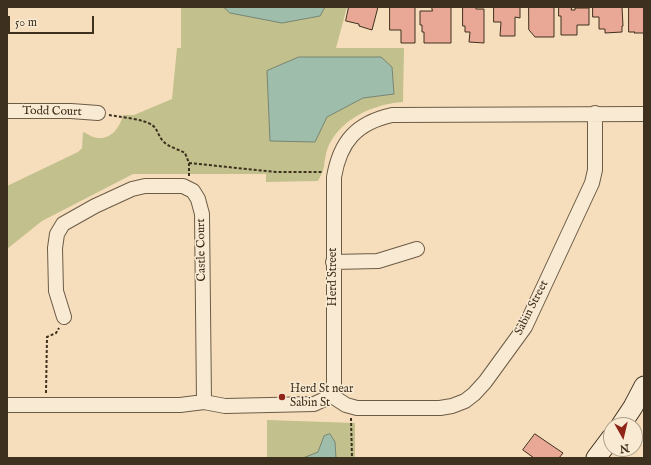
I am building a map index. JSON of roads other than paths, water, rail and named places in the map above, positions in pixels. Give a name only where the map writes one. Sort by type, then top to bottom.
[{"type":"street","name":"Todd Court","points":[[7,111],[70,111],[98,113]]},
{"type":"street","name":"Sabin Street","points":[[329,394],[352,407],[440,408],[452,406],[469,398],[485,382],[525,327],[592,183],[595,170],[595,113]]},
{"type":"street","name":"Herd Street","points":[[329,394],[334,384],[334,177],[338,158],[349,139],[358,130],[369,122],[380,117],[392,115],[644,114]]},
{"type":"street","name":"Castle Court","points":[[64,317],[56,291],[55,248],[57,234],[63,224],[95,206],[132,189],[145,186],[183,186],[193,191],[198,199],[202,214],[204,402]]},
{"type":"street","points":[[333,262],[378,262],[417,249]]},
{"type":"street","points":[[626,417],[644,386]]},
{"type":"street","points":[[7,405],[174,406],[204,402],[225,406],[309,405],[319,403],[329,394]]},
{"type":"street","points":[[596,458],[603,449]]},
{"type":"place","name":"Herd St near Sabin St","points":[[282,397]]}]
